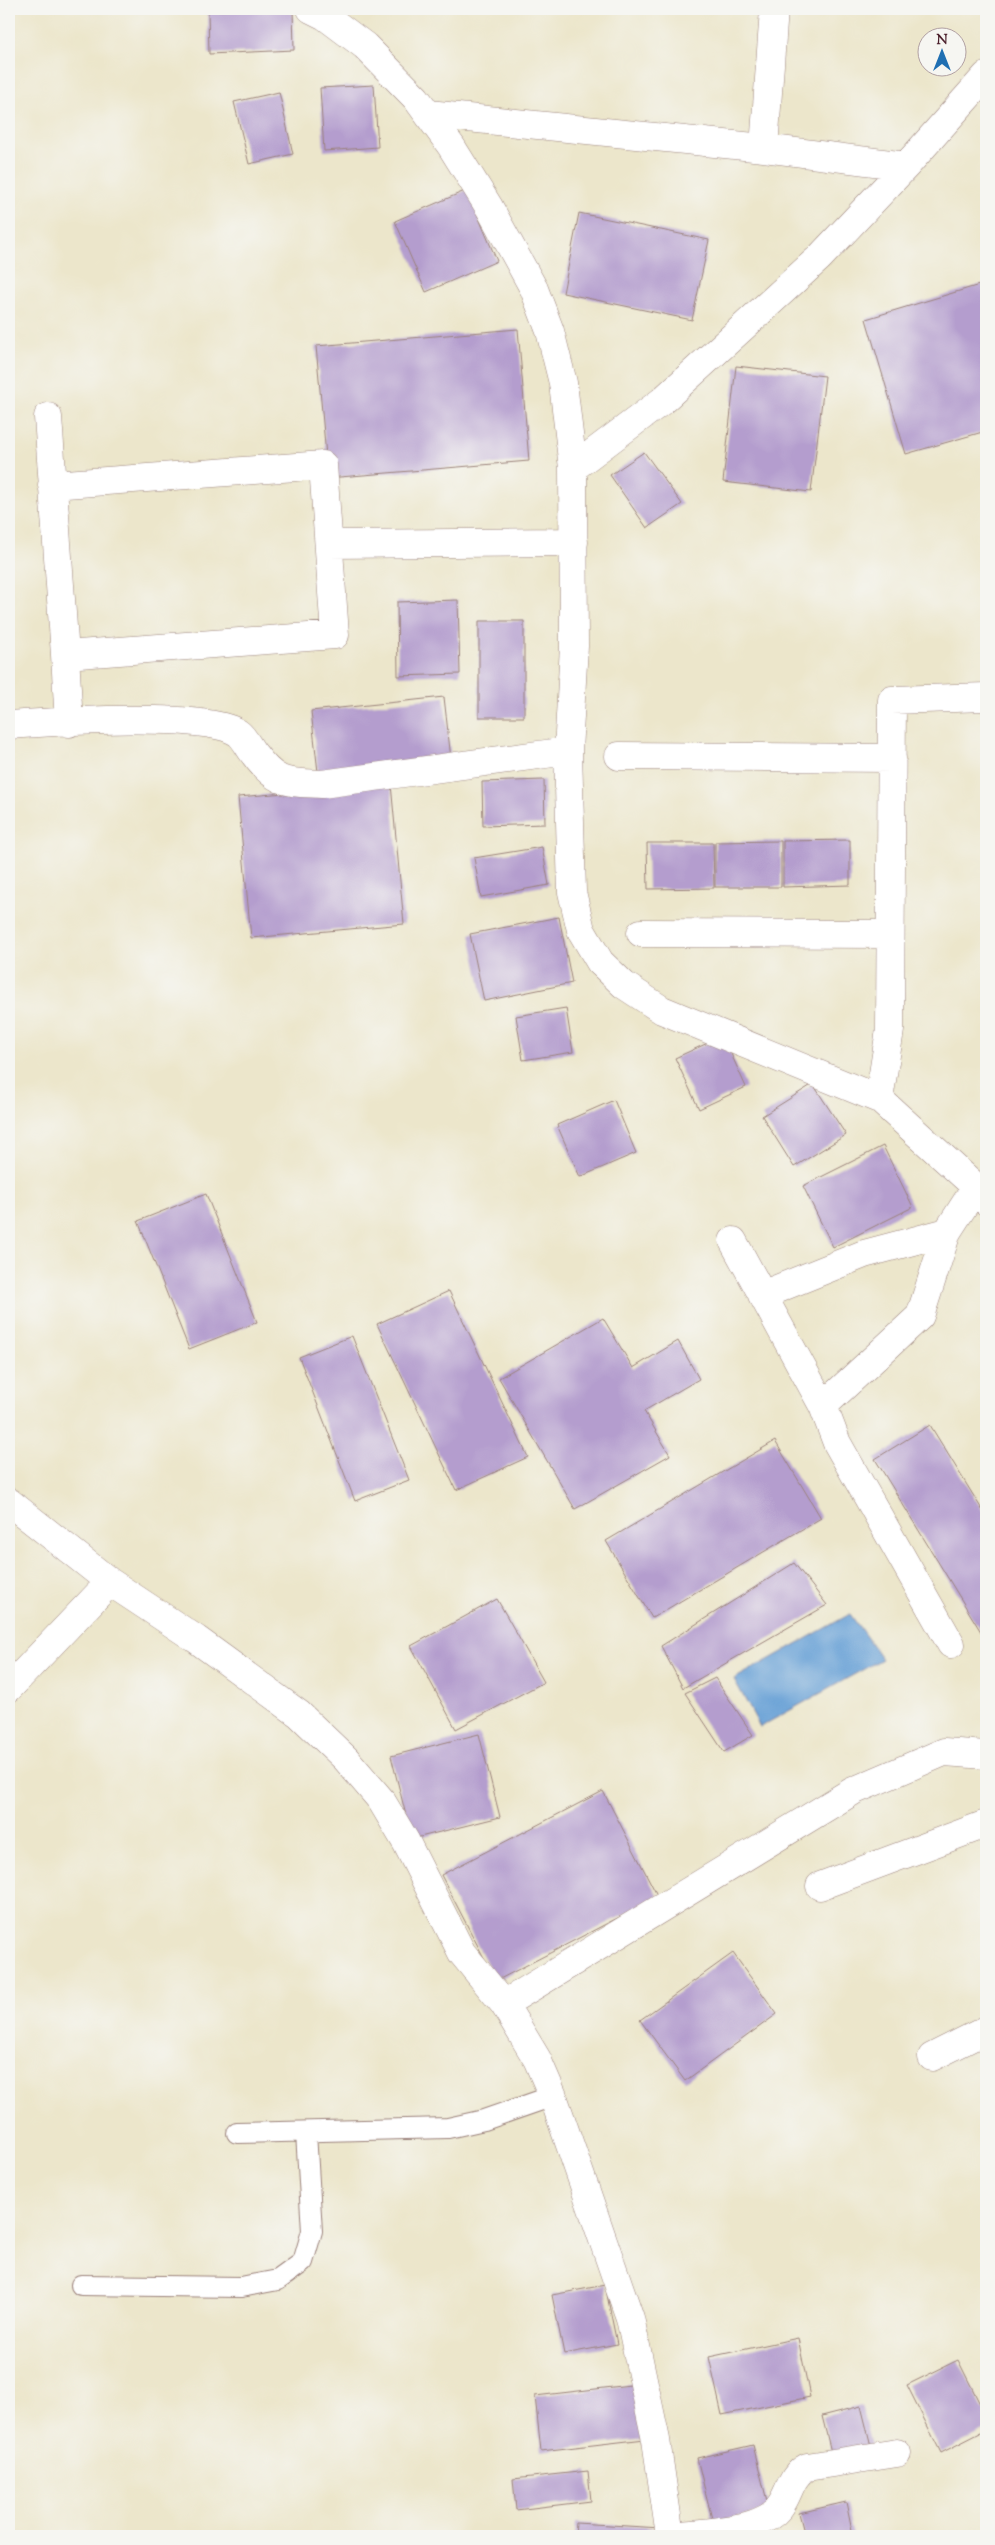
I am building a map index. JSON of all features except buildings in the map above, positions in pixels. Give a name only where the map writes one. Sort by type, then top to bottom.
[{"type":"street","points":[[310,9],[325,16],[365,46],[416,98],[428,114],[490,207],[534,289],[550,331],[563,383],[573,468],[574,646],[568,750],[572,892],[581,930],[600,962],[624,985],[662,1010],[880,1099],[981,1194],[947,1232],[920,1316],[824,1406]]},
{"type":"street","points":[[764,148],[774,9]]},
{"type":"street","points":[[573,468],[662,401],[819,258],[906,166],[986,76]]},
{"type":"street","points":[[428,114],[764,148],[906,166]]},
{"type":"street","points":[[48,416],[69,722]]},
{"type":"street","points":[[52,485],[323,465],[336,635],[65,655]]},
{"type":"street","points":[[329,544],[574,542]]},
{"type":"street","points":[[880,1099],[890,1030],[892,700],[986,697]]},
{"type":"street","points":[[9,725],[163,719],[205,722],[238,733],[267,772],[284,782],[322,784],[568,750]]},
{"type":"street","points":[[619,756],[892,758]]},
{"type":"street","points":[[641,933],[890,934]]},
{"type":"street","points":[[762,1295],[864,1254],[947,1232]]},
{"type":"street","points":[[733,1241],[824,1406],[838,1443],[951,1644]]},
{"type":"street","points":[[9,1502],[110,1582],[257,1682],[299,1714],[346,1759],[381,1800],[406,1842],[462,1953],[504,2004],[537,2059],[553,2096],[630,2318],[656,2440],[672,2536],[757,2524],[780,2507],[799,2471],[807,2467],[897,2453]]},
{"type":"street","points":[[9,1688],[110,1582]]},
{"type":"street","points":[[504,2004],[853,1791],[944,1752],[986,1755]]},
{"type":"street","points":[[820,1886],[986,1824]]},
{"type":"street","points":[[932,2057],[986,2030]]},
{"type":"lane","points":[[237,2133],[306,2133],[448,2128],[484,2120],[553,2096]]},
{"type":"lane","points":[[81,2286],[241,2287],[278,2280],[303,2262],[312,2231],[306,2133]]},
{"type":"water","points":[[850,1614],[882,1659],[760,1727],[734,1679]]}]
